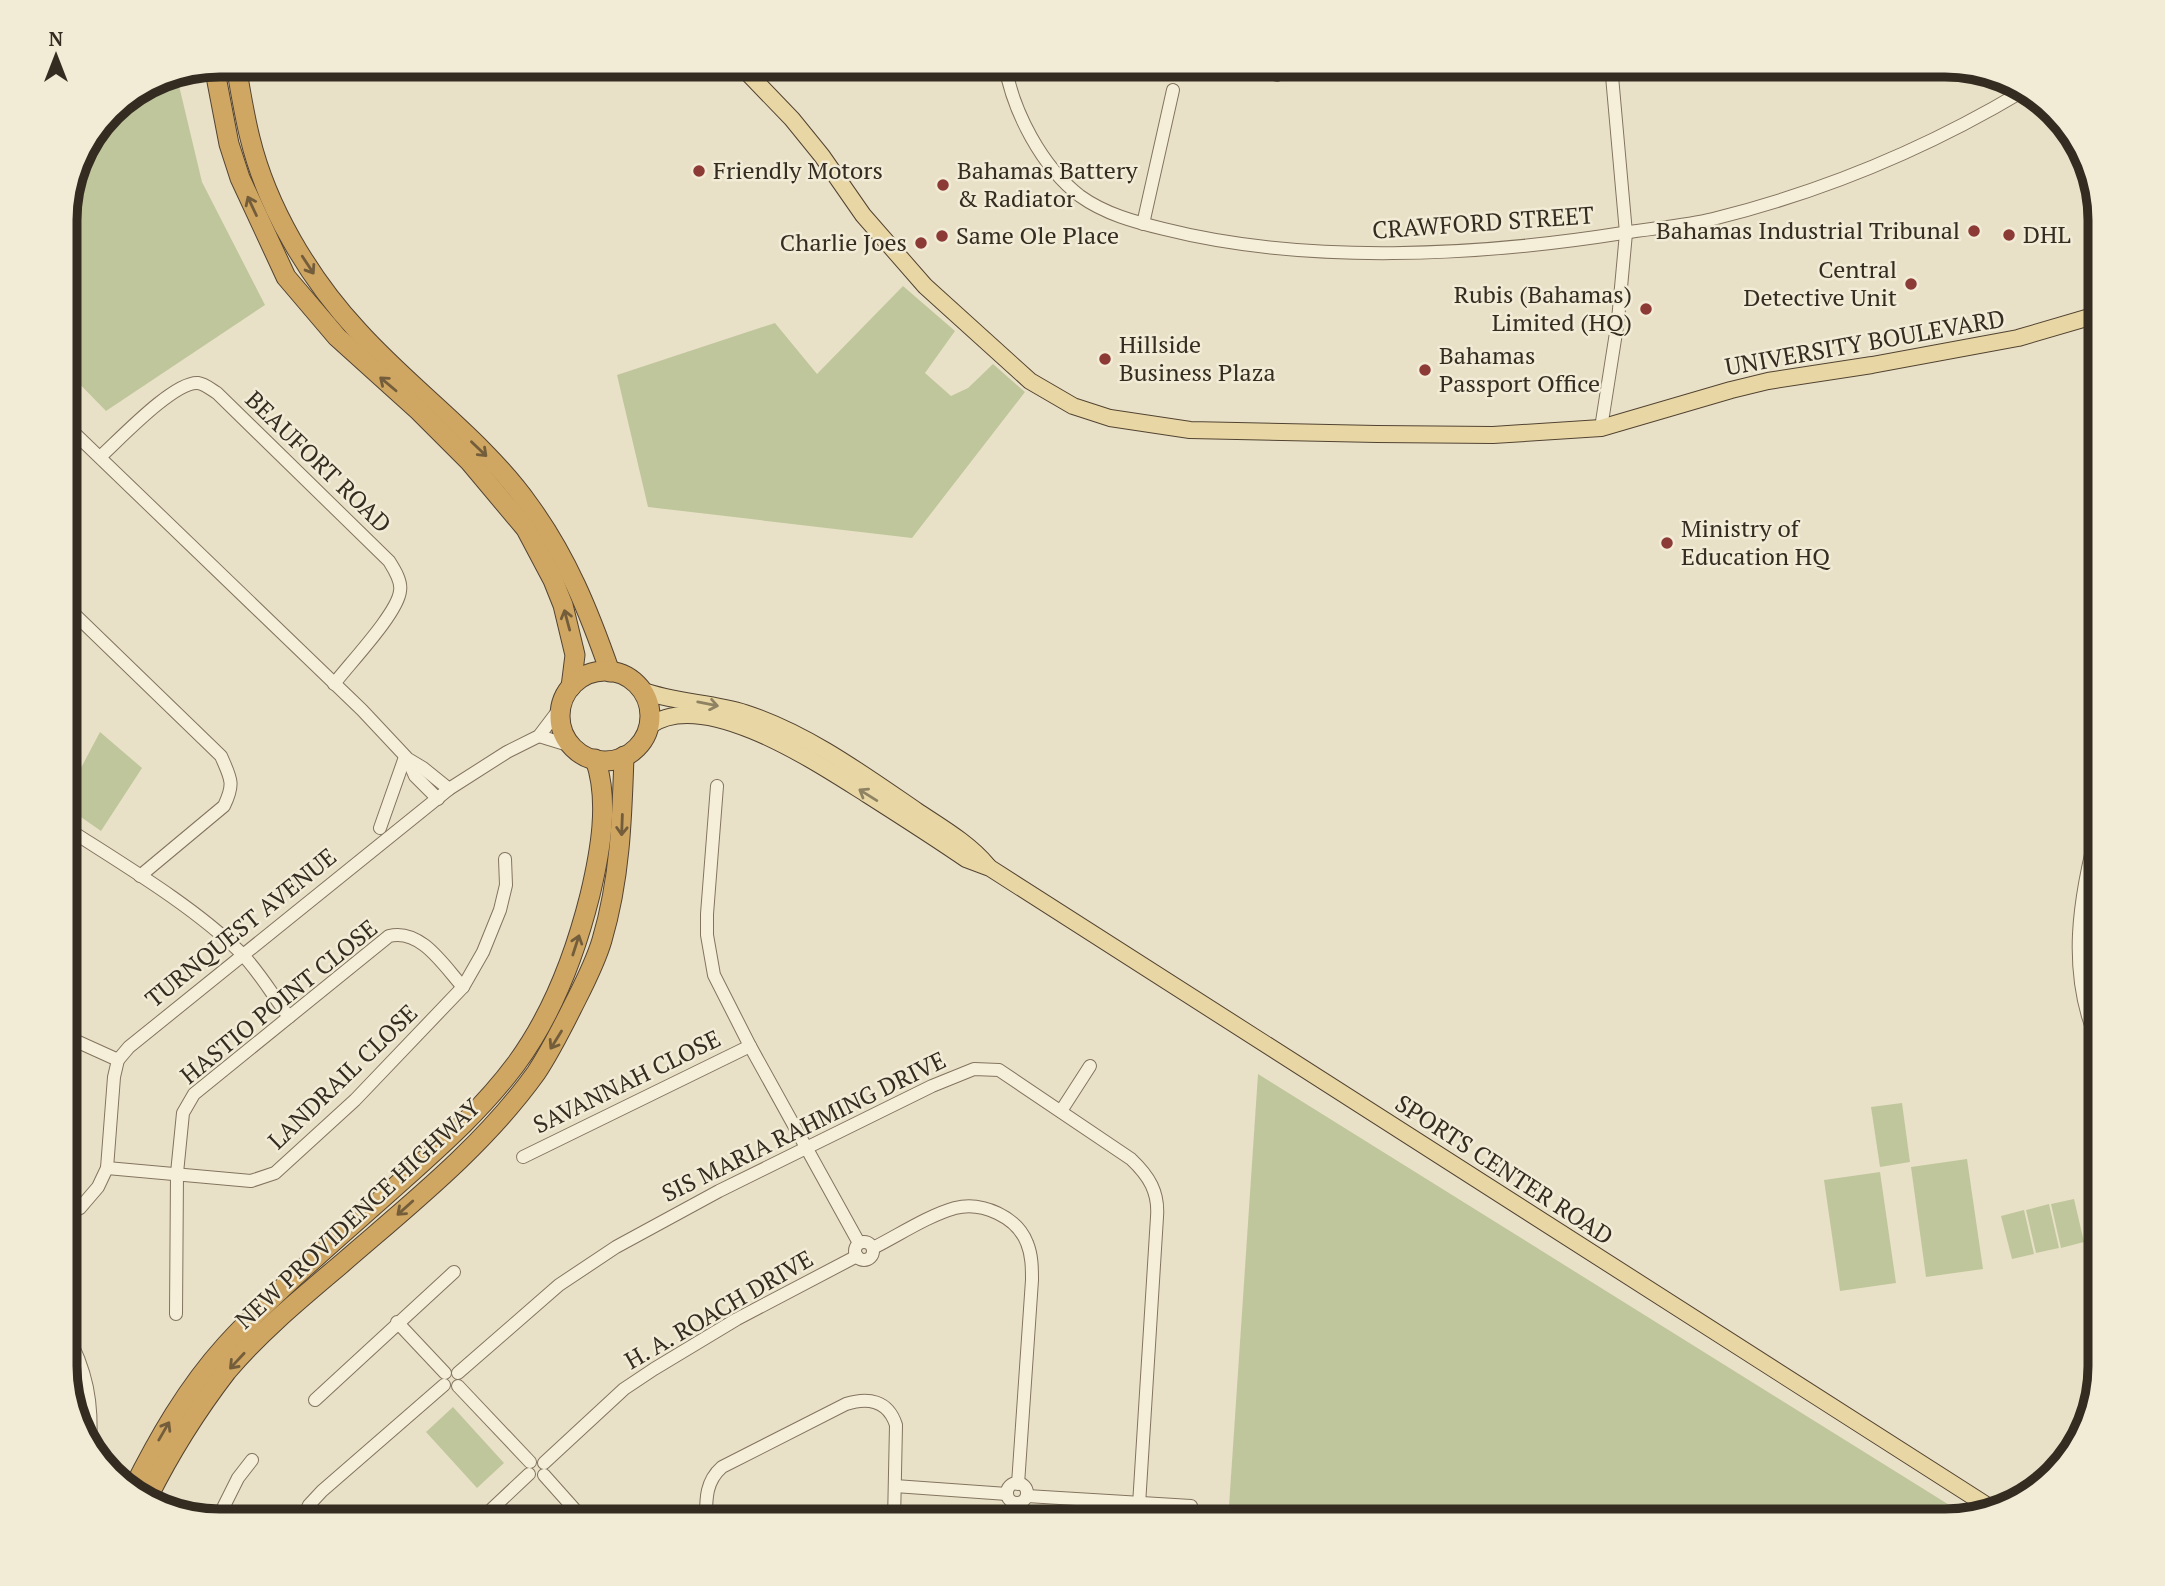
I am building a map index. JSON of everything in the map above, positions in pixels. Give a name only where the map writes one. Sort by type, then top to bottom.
[{"type":"highway","points":[[216,77],[229,145],[240,178],[286,277],[337,337],[419,411],[469,461],[526,528],[564,606],[575,655],[571,688],[561,707],[563,731],[576,750],[595,759],[609,760],[624,756],[641,743],[649,726],[649,707],[641,690],[625,676],[610,672],[590,674],[571,688]]},
{"type":"highway","points":[[238,77],[258,167],[303,258],[358,332],[491,460],[528,503],[565,560],[579,589],[610,672]]},
{"type":"highway","name":"NEW PROVIDENCE HIGHWAY","points":[[152,1491],[199,1410],[238,1360],[284,1312],[453,1165],[517,1098],[564,1028],[603,939],[615,890],[619,862],[624,756]]},
{"type":"highway","name":"NEW PROVIDENCE HIGHWAY","points":[[137,1482],[177,1410],[228,1343],[287,1285],[438,1149],[488,1099],[517,1063],[561,982],[575,951],[584,918],[600,836],[602,781],[595,759]]},
{"type":"main road","name":"UNIVERSITY BOULEVARD","points":[[752,77],[792,119],[822,156],[863,215],[918,280],[966,326],[1030,381],[1073,406],[1110,418],[1190,430],[1493,435],[1601,428],[1768,381],[2018,338],[2088,318]]},
{"type":"main road","name":"SPORTS CENTER ROAD","points":[[641,690],[666,698],[743,712],[807,741],[975,851],[990,868]]},
{"type":"main road","name":"SPORTS CENTER ROAD","points":[[649,726],[667,718],[696,716],[727,722],[774,738],[929,833],[966,859],[990,868],[1983,1503]]},
{"type":"street","name":"CRAWFORD STREET","points":[[1009,77],[1021,114],[1035,142],[1060,180],[1111,214],[1198,238],[1240,245],[1326,252],[1482,249],[1550,244],[1711,219],[1824,186],[1919,148],[2015,95]]},
{"type":"street","points":[[1601,428],[1618,320],[1626,233],[1612,77]]},
{"type":"street","points":[[1143,224],[1173,90]]},
{"type":"street","name":"BEAUFORT ROAD","points":[[100,457],[168,395],[188,384],[200,383],[217,393],[389,561],[396,574],[401,589],[395,607],[334,684]]},
{"type":"street","points":[[77,435],[334,684],[406,758],[449,789]]},
{"type":"street","points":[[77,617],[220,756],[230,778],[231,790],[223,806],[140,876]]},
{"type":"street","points":[[561,707],[539,736],[576,750]]},
{"type":"street","name":"TURNQUEST AVENUE","points":[[118,1060],[129,1047],[242,954],[449,789],[507,752],[539,736]]},
{"type":"street","points":[[406,758],[415,776],[438,799]]},
{"type":"street","points":[[380,828],[406,758]]},
{"type":"street","points":[[717,786],[707,914],[708,945],[714,975],[807,1148],[858,1250],[867,1242],[873,1248],[946,1212],[966,1206],[994,1213],[1016,1225],[1022,1233],[1030,1252],[1032,1280],[1018,1483]]},
{"type":"street","points":[[77,835],[214,929],[242,954],[289,1017]]},
{"type":"street","name":"LANDRAIL CLOSE","points":[[107,1168],[251,1181],[275,1173],[355,1100],[463,987],[479,961],[496,921],[506,885],[505,859]]},
{"type":"street","points":[[2088,873],[2080,908],[2078,953],[2083,999],[2088,1013]]},
{"type":"street","name":"HASTIO POINT CLOSE","points":[[176,1314],[177,1173],[183,1113],[194,1094],[389,936],[396,934],[413,937],[427,947],[463,987]]},
{"type":"street","points":[[77,1041],[118,1060],[107,1168],[98,1187],[77,1210]]},
{"type":"street","name":"SAVANNAH CLOSE","points":[[523,1157],[750,1046]]},
{"type":"street","points":[[1061,1111],[1090,1066]]},
{"type":"street","name":"SIS MARIA RAHMING DRIVE","points":[[307,1509],[322,1491],[559,1285],[586,1265],[671,1216],[910,1096],[974,1069],[987,1068],[1007,1073],[1131,1159],[1150,1180],[1158,1202],[1139,1509]]},
{"type":"street","name":"H. A. ROACH DRIVE","points":[[544,1469],[624,1389],[737,1319],[858,1250]]},
{"type":"street","points":[[315,1400],[454,1272]]},
{"type":"street","points":[[397,1322],[529,1468]]},
{"type":"street","points":[[77,1352],[90,1395],[90,1425]]},
{"type":"street","points":[[707,1509],[708,1486],[722,1467],[846,1404],[868,1399],[884,1405],[894,1417],[897,1433],[894,1509]]},
{"type":"street","points":[[490,1509],[535,1459],[576,1509]]},
{"type":"street","points":[[222,1509],[238,1478],[252,1460]]},
{"type":"street","points":[[1018,1483],[1010,1486],[1007,1494],[1009,1500],[1191,1506]]},
{"type":"street","points":[[1018,1483],[1025,1488],[1019,1509]]},
{"type":"street","points":[[895,1486],[1007,1494]]},
{"type":"green space","points":[[179,83],[202,182],[265,305],[106,411],[77,381],[77,211],[82,183],[101,141],[119,119],[149,96]]},
{"type":"green space","points":[[903,286],[955,331],[925,373],[951,396],[968,388],[993,364],[1025,392],[912,538],[648,507],[617,375],[775,323],[817,374]]},
{"type":"green space","points":[[100,732],[142,768],[101,831],[77,814],[77,775]]},
{"type":"green space","points":[[1258,1074],[1955,1509],[1954,1509],[1229,1509]]},
{"type":"green space","points":[[1902,1103],[1910,1162],[1880,1167],[1871,1107]]},
{"type":"green space","points":[[1967,1159],[1983,1269],[1926,1277],[1911,1167]]},
{"type":"green space","points":[[1880,1172],[1896,1283],[1840,1291],[1824,1180]]},
{"type":"green space","points":[[2074,1199],[2084,1242],[2061,1248],[2051,1204]]},
{"type":"green space","points":[[2049,1204],[2059,1248],[2036,1253],[2026,1210]]},
{"type":"green space","points":[[2024,1210],[2034,1254],[2012,1259],[2001,1216]]},
{"type":"green space","points":[[453,1407],[504,1463],[477,1488],[426,1432]]},
{"type":"place","name":"Friendly Motors","points":[[699,171]]},
{"type":"place","name":"Bahamas Battery & Radiator","points":[[943,185]]},
{"type":"place","name":"Bahamas Industrial Tribunal","points":[[1974,231]]},
{"type":"place","name":"DHL","points":[[2009,235]]},
{"type":"place","name":"Same Ole Place","points":[[942,236]]},
{"type":"place","name":"Charlie Joes","points":[[921,243]]},
{"type":"place","name":"Central Detective Unit","points":[[1911,284]]},
{"type":"place","name":"Rubis (Bahamas) Limited (HQ)","points":[[1646,309]]},
{"type":"place","name":"Hillside Business Plaza","points":[[1105,359]]},
{"type":"place","name":"Bahamas Passport Office","points":[[1425,370]]},
{"type":"place","name":"Ministry of Education HQ","points":[[1667,543]]}]
